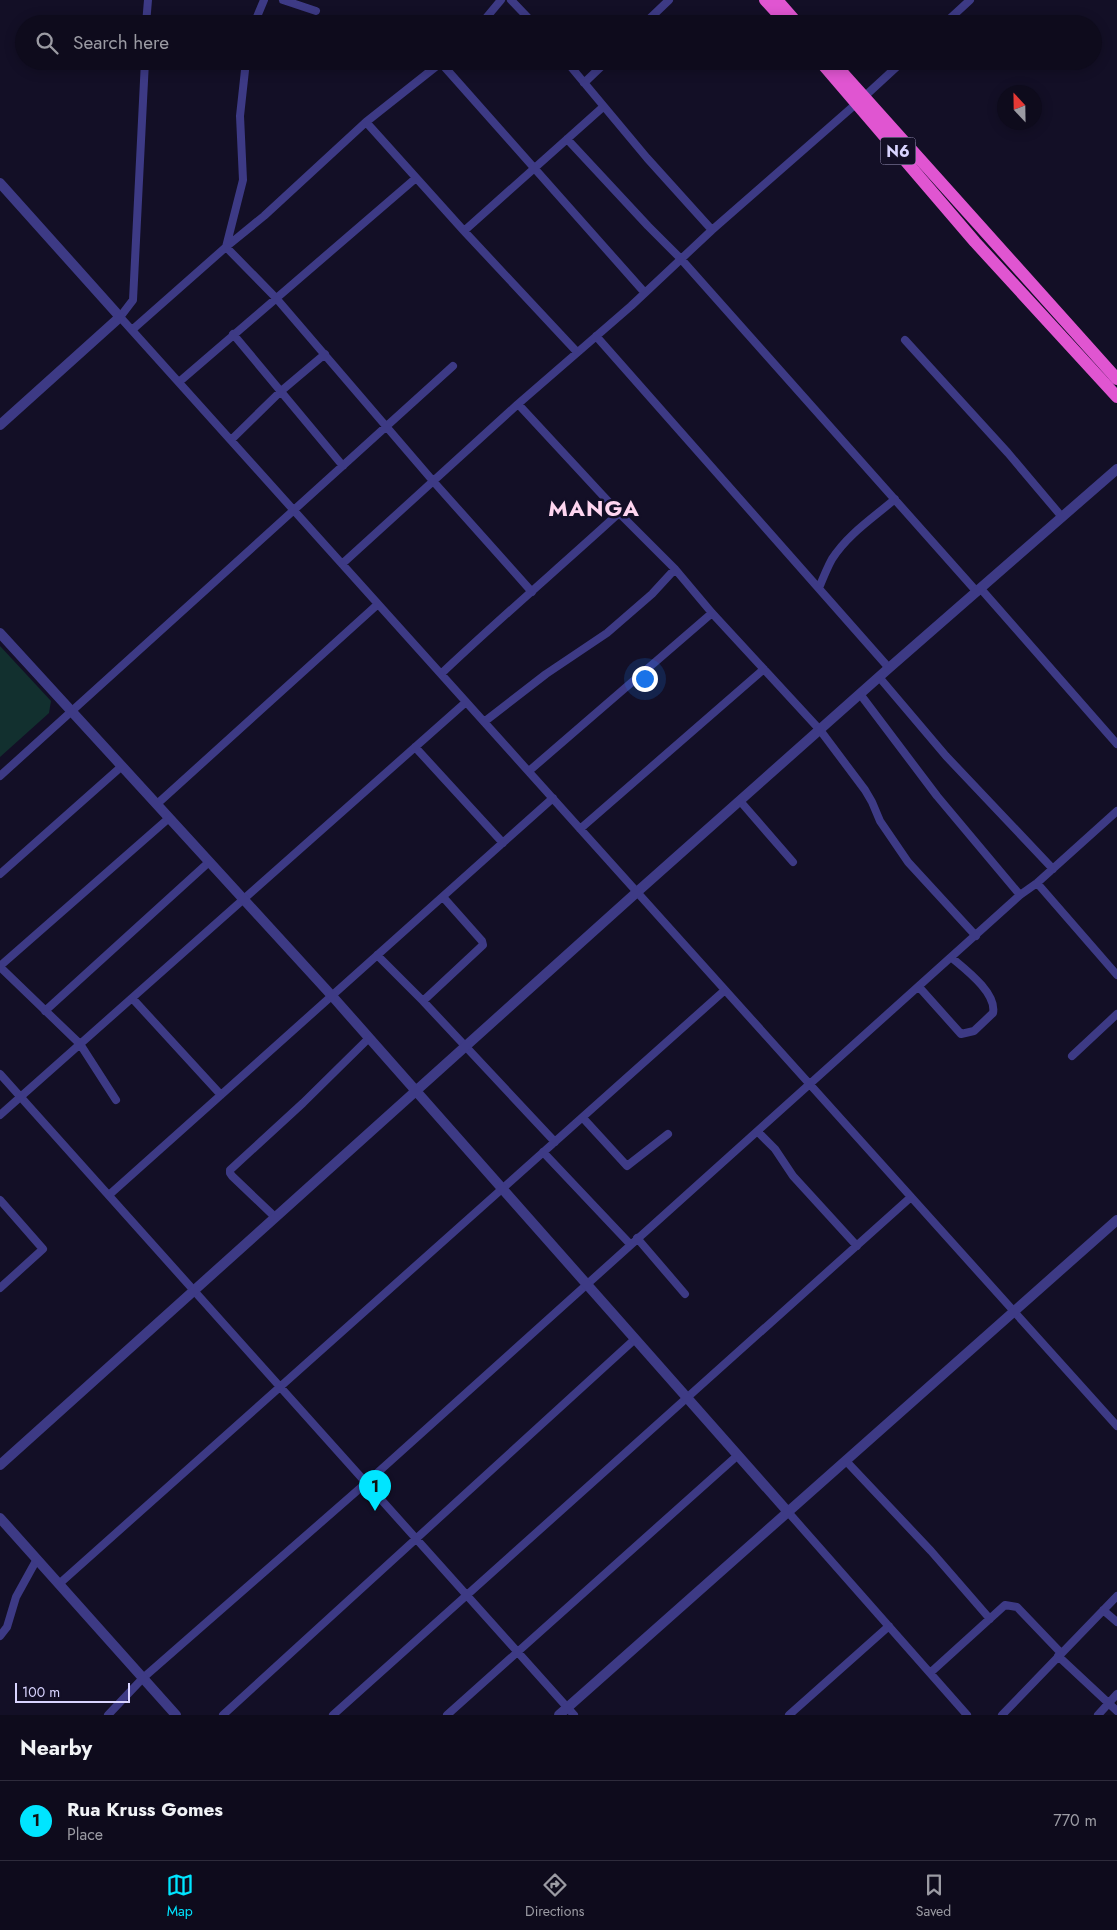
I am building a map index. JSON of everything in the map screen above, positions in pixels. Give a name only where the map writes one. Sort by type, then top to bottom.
[{"type":"highway","points":[[765,0],[779,15]]},
{"type":"highway","points":[[777,0],[790,15]]},
{"type":"highway","name":"N6","points":[[829,70],[861,100]]},
{"type":"highway","name":"N6","points":[[839,70],[861,100],[1025,286],[1117,397]]},
{"type":"highway","name":"N6","points":[[1025,286],[1042,296],[1117,380]]},
{"type":"street","points":[[147,15],[148,0]]},
{"type":"street","points":[[258,15],[264,0]]},
{"type":"street","points":[[283,0],[316,11]]},
{"type":"street","points":[[488,15],[501,0]]},
{"type":"street","points":[[511,0],[525,15]]},
{"type":"street","points":[[653,15],[669,0]]},
{"type":"street","points":[[954,15],[970,0]]},
{"type":"street","points":[[0,425],[120,317],[133,300],[145,70]]},
{"type":"street","points":[[226,247],[243,180],[240,116],[245,70]]},
{"type":"street","points":[[132,330],[264,216],[366,122],[432,70]]},
{"type":"street","points":[[449,70],[534,169],[645,292]]},
{"type":"street","points":[[573,70],[603,107],[712,230]]},
{"type":"street","points":[[584,83],[598,70]]},
{"type":"street","points":[[342,564],[712,230],[893,70]]},
{"type":"street","points":[[464,232],[603,107]]},
{"type":"street","points":[[366,122],[464,232],[577,352]]},
{"type":"street","points":[[567,139],[648,226],[681,258],[894,499],[979,590],[1117,744]]},
{"type":"street","points":[[179,382],[416,178]]},
{"type":"street","points":[[0,183],[1117,1426]]},
{"type":"street","points":[[226,247],[276,298],[433,481],[532,592]]},
{"type":"street","points":[[234,334],[343,466]]},
{"type":"street","points":[[596,336],[889,668]]},
{"type":"street","points":[[905,340],[1008,453],[1062,517]]},
{"type":"street","points":[[231,440],[280,392],[325,354]]},
{"type":"street","points":[[0,776],[453,366]]},
{"type":"street","points":[[518,404],[619,513],[675,569],[712,613],[820,730],[865,790],[880,821],[908,862],[976,936]]},
{"type":"street","points":[[0,1465],[637,892],[1117,469]]},
{"type":"street","points":[[819,588],[838,550],[856,531],[894,499]]},
{"type":"street","points":[[441,674],[619,513]]},
{"type":"street","points":[[484,722],[546,674],[607,633],[652,594],[675,569]]},
{"type":"street","points":[[157,804],[378,604]]},
{"type":"street","points":[[528,771],[712,613]]},
{"type":"street","points":[[0,633],[333,997],[967,1715]]},
{"type":"street","points":[[580,829],[764,669]]},
{"type":"street","points":[[879,677],[946,756],[1053,869]]},
{"type":"street","points":[[860,694],[937,796],[1020,895]]},
{"type":"street","points":[[0,1115],[466,702]]},
{"type":"street","points":[[414,747],[503,843]]},
{"type":"street","points":[[0,874],[122,766]]},
{"type":"street","points":[[109,1196],[553,798]]},
{"type":"street","points":[[740,801],[793,862]]},
{"type":"street","points":[[108,1715],[143,1678],[366,1483],[1020,895],[1037,883],[1117,811]]},
{"type":"street","points":[[116,1100],[80,1044],[0,966],[169,818]]},
{"type":"street","points":[[45,1011],[209,862]]},
{"type":"street","points":[[1037,883],[1117,975]]},
{"type":"street","points":[[423,1001],[483,945],[482,941],[467,923],[443,897]]},
{"type":"street","points":[[377,955],[466,1046],[555,1142]]},
{"type":"street","points":[[918,987],[961,1034],[974,1031],[992,1013],[993,1005],[982,985],[952,958]]},
{"type":"street","points":[[59,1584],[725,990]]},
{"type":"street","points":[[132,998],[221,1095]]},
{"type":"street","points":[[1072,1056],[1117,1014]]},
{"type":"street","points":[[275,1216],[232,1176],[230,1170],[303,1103],[369,1038]]},
{"type":"street","points":[[0,1074],[571,1711]]},
{"type":"street","points":[[583,1118],[627,1166],[668,1134]]},
{"type":"street","points":[[758,1132],[775,1149],[792,1176],[857,1246]]},
{"type":"street","points":[[544,1152],[630,1244]]},
{"type":"street","points":[[333,1715],[911,1197]]},
{"type":"street","points":[[0,1200],[43,1249],[0,1288]]},
{"type":"street","points":[[559,1715],[571,1711],[788,1512],[1117,1220]]},
{"type":"street","points":[[637,1238],[685,1294]]},
{"type":"street","points":[[223,1715],[635,1339]]},
{"type":"street","points":[[447,1715],[738,1456]]},
{"type":"street","points":[[846,1461],[990,1619]]},
{"type":"street","points":[[0,1518],[176,1715]]},
{"type":"street","points":[[0,1636],[7,1627],[16,1597],[37,1559]]},
{"type":"street","points":[[1002,1715],[1117,1596]]},
{"type":"street","points":[[930,1673],[1005,1606],[1017,1606],[1060,1655],[1117,1711]]},
{"type":"street","points":[[1104,1610],[1117,1622]]},
{"type":"street","points":[[789,1715],[889,1626]]},
{"type":"street","points":[[1098,1715],[1110,1704],[1117,1694]]},
{"type":"green space","points":[[0,646],[51,701],[49,713],[0,757]]},
{"type":"place","name":"Rua Kruss Gomes","points":[[375,1511]]},
{"type":"district","name":"MANGA","points":[[594,508]]}]
